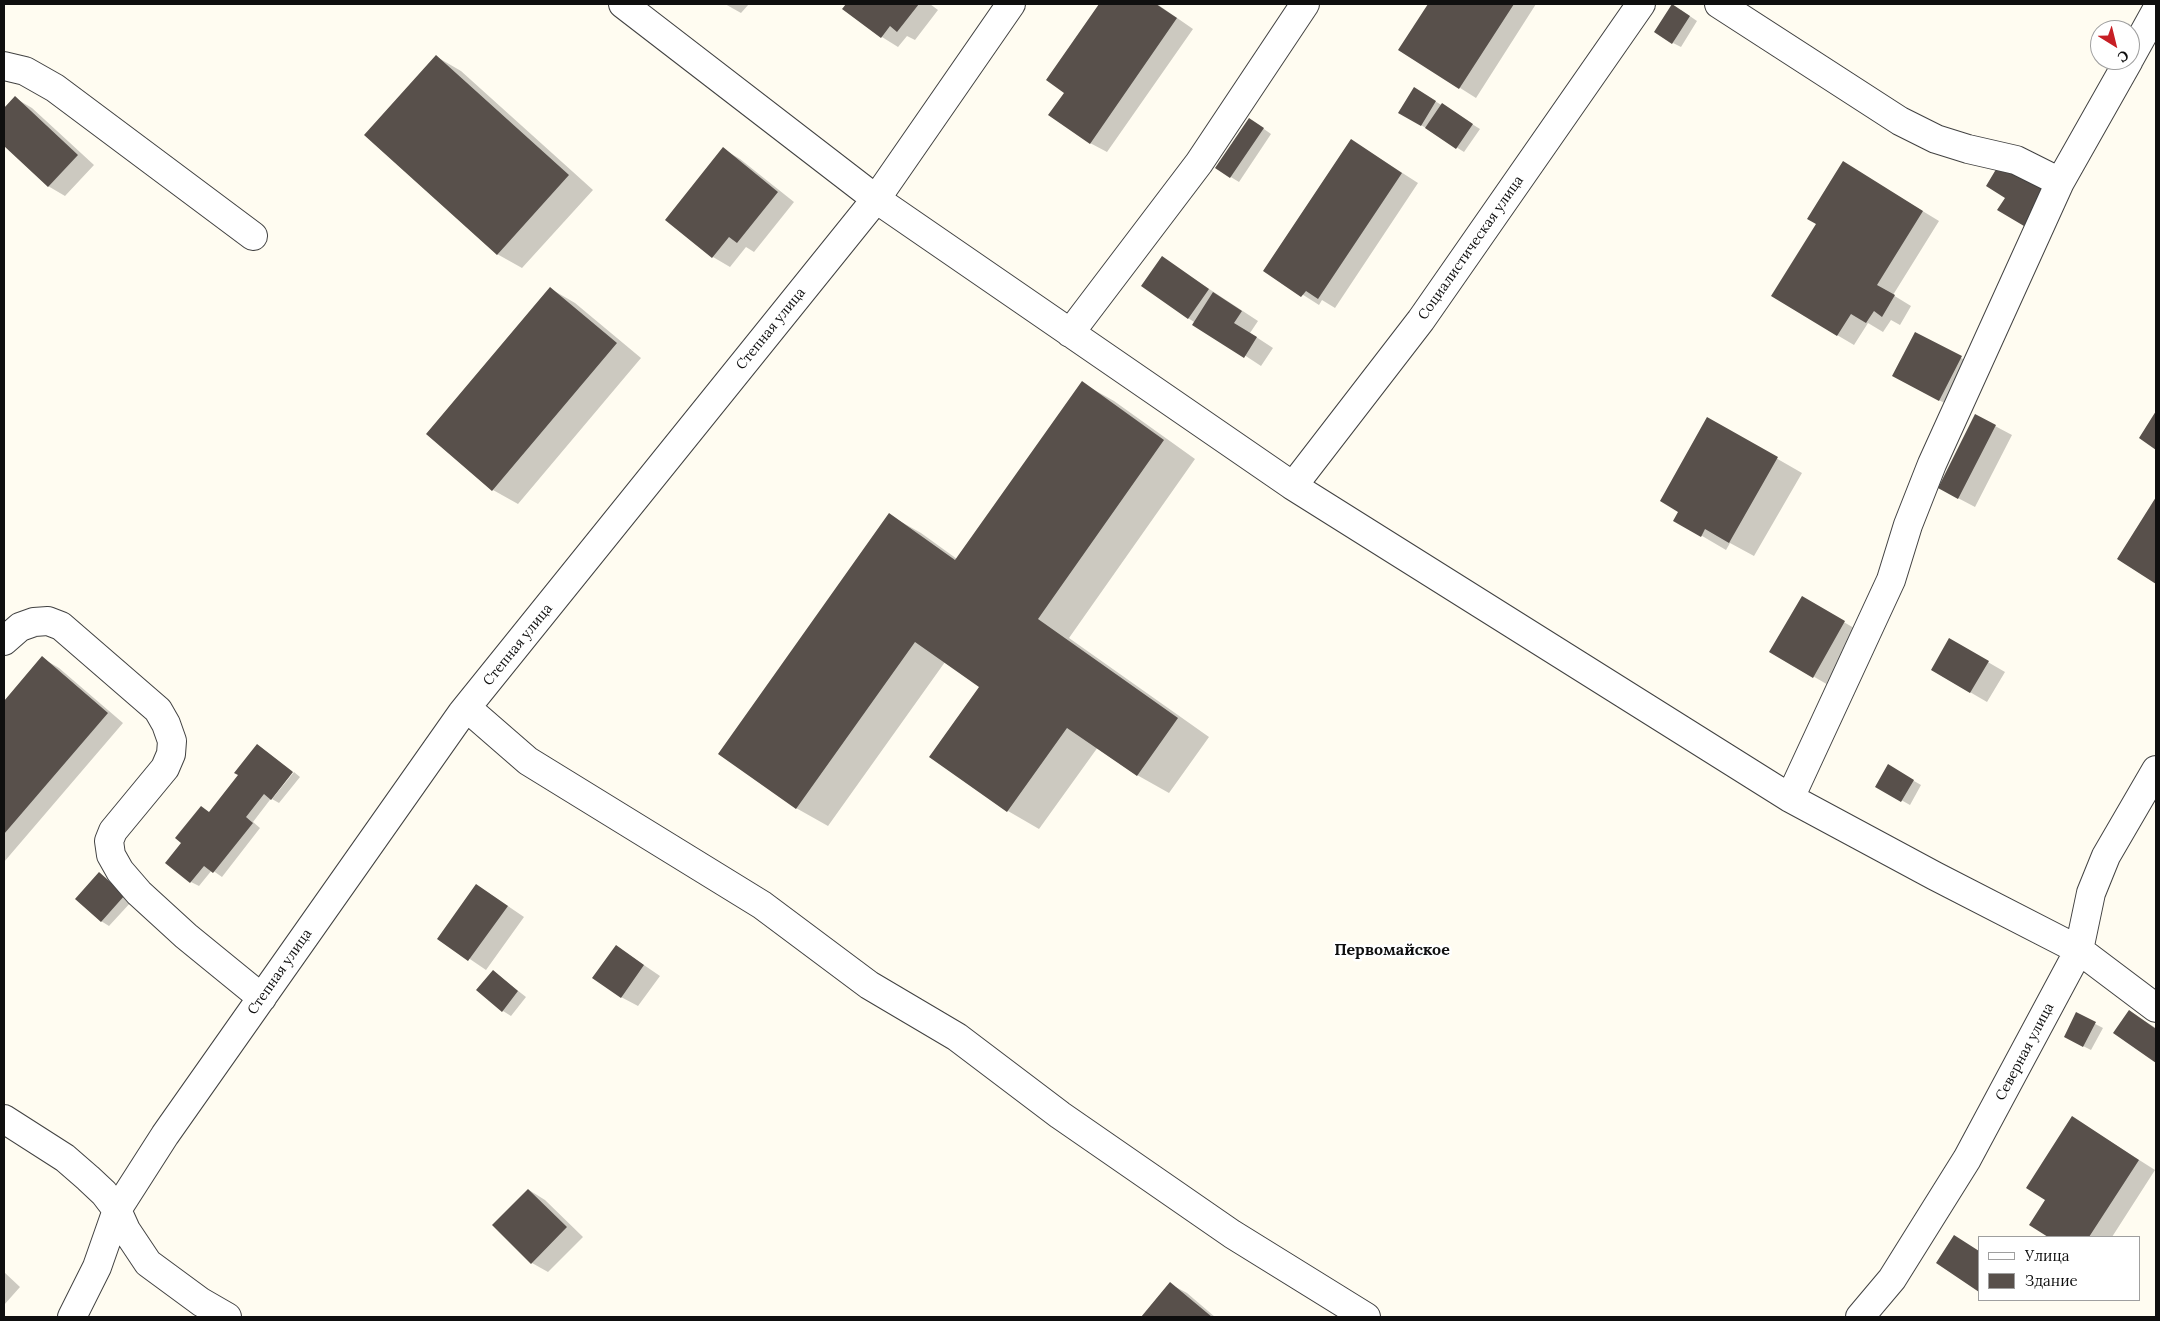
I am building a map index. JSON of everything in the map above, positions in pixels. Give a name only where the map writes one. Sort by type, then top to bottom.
[{"type":"street","points":[[623,4],[876,199],[1293,486],[1790,798],[1935,876],[2079,950],[2156,1008]]},
{"type":"street","name":"Степная улица","points":[[72,1317],[97,1267],[117,1210],[165,1135],[467,708],[876,199],[1011,4]]},
{"type":"street","points":[[1070,334],[1199,163],[1305,4]]},
{"type":"street","name":"Социалистическая улица","points":[[1293,486],[1421,320],[1641,4]]},
{"type":"street","points":[[1719,4],[1900,121],[1944,142],[2016,160],[2060,182]]},
{"type":"street","points":[[2140,39],[2156,11]]},
{"type":"street","points":[[4,66],[25,71],[55,88],[253,236]]},
{"type":"street","points":[[1790,798],[1891,580],[1908,525],[1932,464],[2060,182],[2123,70]]},
{"type":"street","points":[[4,641],[20,627],[34,622],[48,621],[61,626],[158,710],[166,724],[172,742],[171,754],[165,768],[112,830],[109,841],[111,855],[120,871],[139,893],[186,936],[262,998]]},
{"type":"street","points":[[467,708],[528,761],[762,905],[869,985],[957,1037],[1060,1115],[1232,1234],[1366,1317]]},
{"type":"street","name":"Северная улица","points":[[1860,1317],[1892,1278],[1967,1159],[2079,950],[2091,893],[2106,856],[2156,770]]},
{"type":"street","points":[[4,1119],[65,1158],[104,1192],[117,1210],[126,1230],[148,1263],[201,1302],[227,1317]]},
{"type":"building","points":[[846,4],[919,4],[897,32],[890,26],[881,38],[842,9]]},
{"type":"building","points":[[1099,4],[1156,4],[1177,18],[1090,144],[1048,115],[1064,93],[1046,80]]},
{"type":"building","points":[[1428,4],[1514,4],[1459,89],[1398,50]]},
{"type":"building","points":[[1672,4],[1690,16],[1672,44],[1654,32]]},
{"type":"building","points":[[436,55],[569,175],[497,255],[364,135]]},
{"type":"building","points":[[1414,87],[1436,101],[1421,126],[1398,113]]},
{"type":"building","points":[[15,96],[78,155],[48,187],[4,146],[4,108]]},
{"type":"building","points":[[1442,103],[1473,124],[1456,149],[1425,128]]},
{"type":"building","points":[[1249,118],[1264,128],[1230,178],[1215,168]]},
{"type":"building","points":[[1351,139],[1402,173],[1318,299],[1306,291],[1301,297],[1263,271]]},
{"type":"building","points":[[723,147],[778,192],[737,243],[729,237],[712,258],[665,220]]},
{"type":"building","points":[[1843,161],[1923,211],[1877,285],[1895,295],[1882,317],[1874,311],[1866,323],[1851,314],[1837,336],[1771,296],[1816,224],[1807,219]]},
{"type":"building","points":[[2001,161],[2047,188],[2024,226],[1997,210],[2005,198],[1986,186]]},
{"type":"building","points":[[1162,256],[1209,289],[1188,319],[1141,286]]},
{"type":"building","points":[[550,287],[617,343],[492,491],[426,434]]},
{"type":"building","points":[[1213,292],[1242,311],[1234,323],[1257,337],[1244,358],[1192,325]]},
{"type":"building","points":[[1915,332],[1962,356],[1939,401],[1892,376]]},
{"type":"building","points":[[1082,381],[1164,440],[1038,619],[1178,718],[1137,776],[1067,728],[1007,812],[929,757],[979,687],[915,642],[796,809],[718,754],[889,513],[955,560]]},
{"type":"building","points":[[2156,411],[2156,450],[2139,438]]},
{"type":"building","points":[[1975,414],[1996,425],[1958,499],[1938,488]]},
{"type":"building","points":[[1707,417],[1778,457],[1729,543],[1705,529],[1701,537],[1673,521],[1678,512],[1660,501]]},
{"type":"building","points":[[2156,497],[2156,584],[2117,559]]},
{"type":"building","points":[[1802,596],[1845,621],[1813,678],[1769,652]]},
{"type":"building","points":[[1949,638],[1989,661],[1970,693],[1931,670]]},
{"type":"building","points":[[42,656],[108,713],[4,834],[4,701]]},
{"type":"building","points":[[257,744],[293,772],[271,800],[264,794],[246,817],[253,823],[213,873],[204,866],[190,883],[165,863],[181,843],[175,838],[201,806],[209,812],[238,775],[234,773]]},
{"type":"building","points":[[1888,764],[1914,780],[1901,802],[1875,787]]},
{"type":"building","points":[[99,872],[125,895],[101,922],[75,899]]},
{"type":"building","points":[[476,884],[508,906],[468,961],[437,939]]},
{"type":"building","points":[[616,945],[644,965],[621,998],[592,978]]},
{"type":"building","points":[[493,970],[518,991],[502,1012],[476,990]]},
{"type":"building","points":[[2129,1010],[2156,1029],[2156,1063],[2113,1033]]},
{"type":"building","points":[[2076,1012],[2096,1022],[2083,1047],[2064,1037]]},
{"type":"building","points":[[2072,1116],[2139,1160],[2090,1236],[2046,1236],[2029,1225],[2045,1200],[2026,1188]]},
{"type":"building","points":[[528,1189],[567,1227],[531,1264],[492,1225]]},
{"type":"building","points":[[1954,1235],[1978,1250],[1978,1291],[1936,1263]]},
{"type":"building","points":[[1170,1282],[1212,1317],[1141,1317]]},
{"type":"district","name":"Первомайское","points":[[1392,950]]}]
